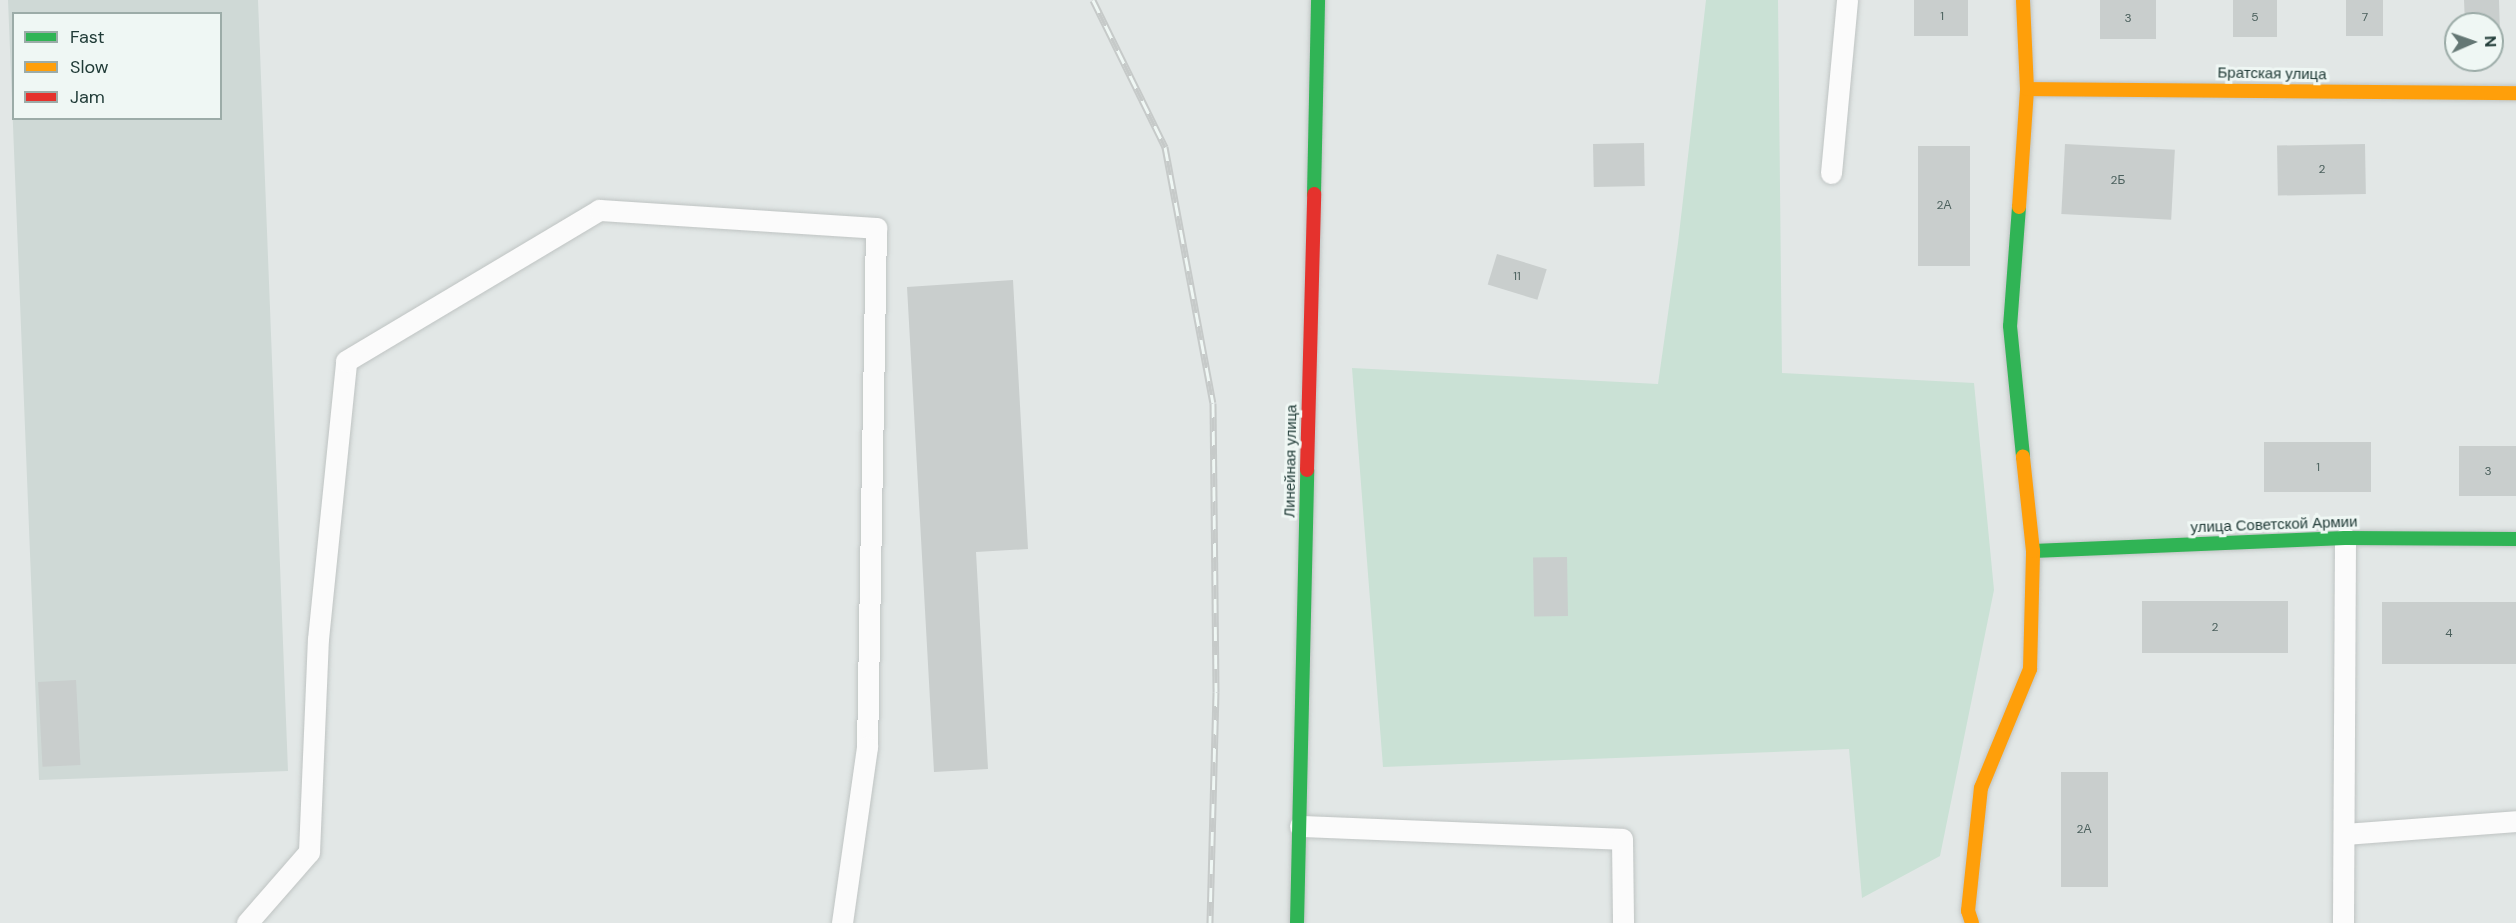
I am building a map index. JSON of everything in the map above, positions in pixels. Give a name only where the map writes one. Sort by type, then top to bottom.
[{"type":"street","name":"Линейная улица","points":[[1298,923],[1318,0]]},
{"type":"street","points":[[1972,923],[1968,911],[1981,788],[2030,669],[2033,551],[2010,326],[2027,89],[2023,0]]},
{"type":"street","name":"Братская улица","points":[[2027,89],[2516,93]]},
{"type":"street","name":"улица Советской Армии","points":[[2033,551],[2344,538],[2516,539]]},
{"type":"lane","points":[[1831,173],[1846,0]]},
{"type":"lane","points":[[247,923],[309,852],[318,639],[346,361],[599,210],[876,228],[867,747],[842,923]]},
{"type":"lane","points":[[2343,923],[2344,538]]},
{"type":"lane","points":[[2345,834],[2516,821]]},
{"type":"lane","points":[[1300,826],[1622,839],[1623,923]]},
{"type":"shaded area","points":[[8,0],[258,0],[288,771],[39,780],[13,120],[222,120],[222,12],[12,12],[12,101]]},
{"type":"green space","points":[[1706,0],[1778,0],[1782,373],[1974,383],[1994,590],[1940,856],[1862,898],[1849,749],[1383,767],[1352,368],[1658,384],[1678,243]]},
{"type":"building","points":[[1914,0],[1968,0],[1968,36],[1914,36]]},
{"type":"building","points":[[2100,0],[2156,0],[2156,39],[2100,39]]},
{"type":"building","points":[[2233,0],[2277,0],[2277,37],[2233,37]]},
{"type":"building","points":[[2346,0],[2383,0],[2383,36],[2346,36]]},
{"type":"building","points":[[2464,0],[2499,0],[2499,12],[2464,12]]},
{"type":"building","points":[[1644,143],[1645,186],[1594,187],[1593,144]]},
{"type":"building","points":[[2065,144],[2175,150],[2171,220],[2061,214]]},
{"type":"building","points":[[2365,144],[2366,194],[2278,196],[2277,146]]},
{"type":"building","points":[[1918,146],[1970,146],[1970,266],[1918,266]]},
{"type":"building","points":[[1497,254],[1547,269],[1537,300],[1488,285]]},
{"type":"building","points":[[1013,280],[1028,549],[976,552],[988,769],[934,772],[907,287]]},
{"type":"building","points":[[2264,442],[2371,442],[2371,492],[2264,492]]},
{"type":"building","points":[[2459,446],[2516,446],[2516,496],[2459,496]]},
{"type":"building","points":[[1567,557],[1568,616],[1534,617],[1533,558]]},
{"type":"building","points":[[2142,601],[2288,601],[2288,653],[2142,653]]},
{"type":"building","points":[[2382,602],[2516,602],[2516,664],[2382,664]]},
{"type":"building","points":[[76,680],[80,765],[43,767],[38,682]]},
{"type":"building","points":[[2061,772],[2108,772],[2108,887],[2061,887]]},
{"type":"railway","points":[[1093,0],[1165,147],[1213,403],[1216,692],[1210,923]]},
{"type":"traffic: fast","points":[[1314,194],[1318,0]]},
{"type":"traffic: fast","points":[[2019,207],[2010,326],[2023,457]]},
{"type":"traffic: fast","points":[[1297,923],[1307,470]]},
{"type":"traffic: fast","points":[[2033,551],[2345,538],[2516,539]]},
{"type":"traffic: slow","points":[[2019,207],[2027,89],[2023,0]]},
{"type":"traffic: slow","points":[[2027,89],[2516,93]]},
{"type":"traffic: slow","points":[[1972,923],[1968,911],[1981,788],[2030,669],[2033,551],[2023,457]]},
{"type":"traffic: jam","points":[[1307,470],[1314,194]]}]
